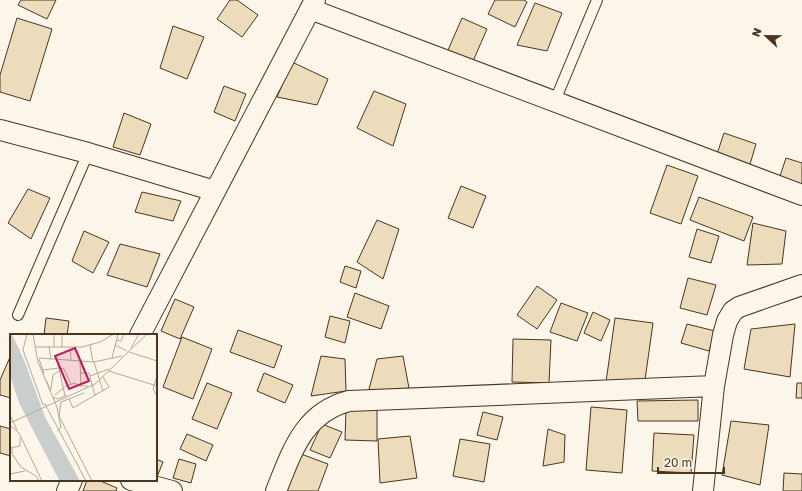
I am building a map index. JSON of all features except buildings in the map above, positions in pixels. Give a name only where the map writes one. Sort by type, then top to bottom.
[{"type":"street","points":[[141,334],[313,4],[554,103],[802,195]]},
{"type":"street","points":[[0,130],[88,153],[215,191]]},
{"type":"street","points":[[703,491],[714,386],[727,321],[733,311],[739,307],[802,285]]},
{"type":"street","points":[[276,491],[297,440],[323,412],[336,404],[349,401],[714,386]]},
{"type":"street","points":[[67,491],[72,481]]},
{"type":"street","points":[[135,481],[172,491]]},
{"type":"lane","points":[[554,103],[598,0]]},
{"type":"lane","points":[[18,315],[88,153]]}]
